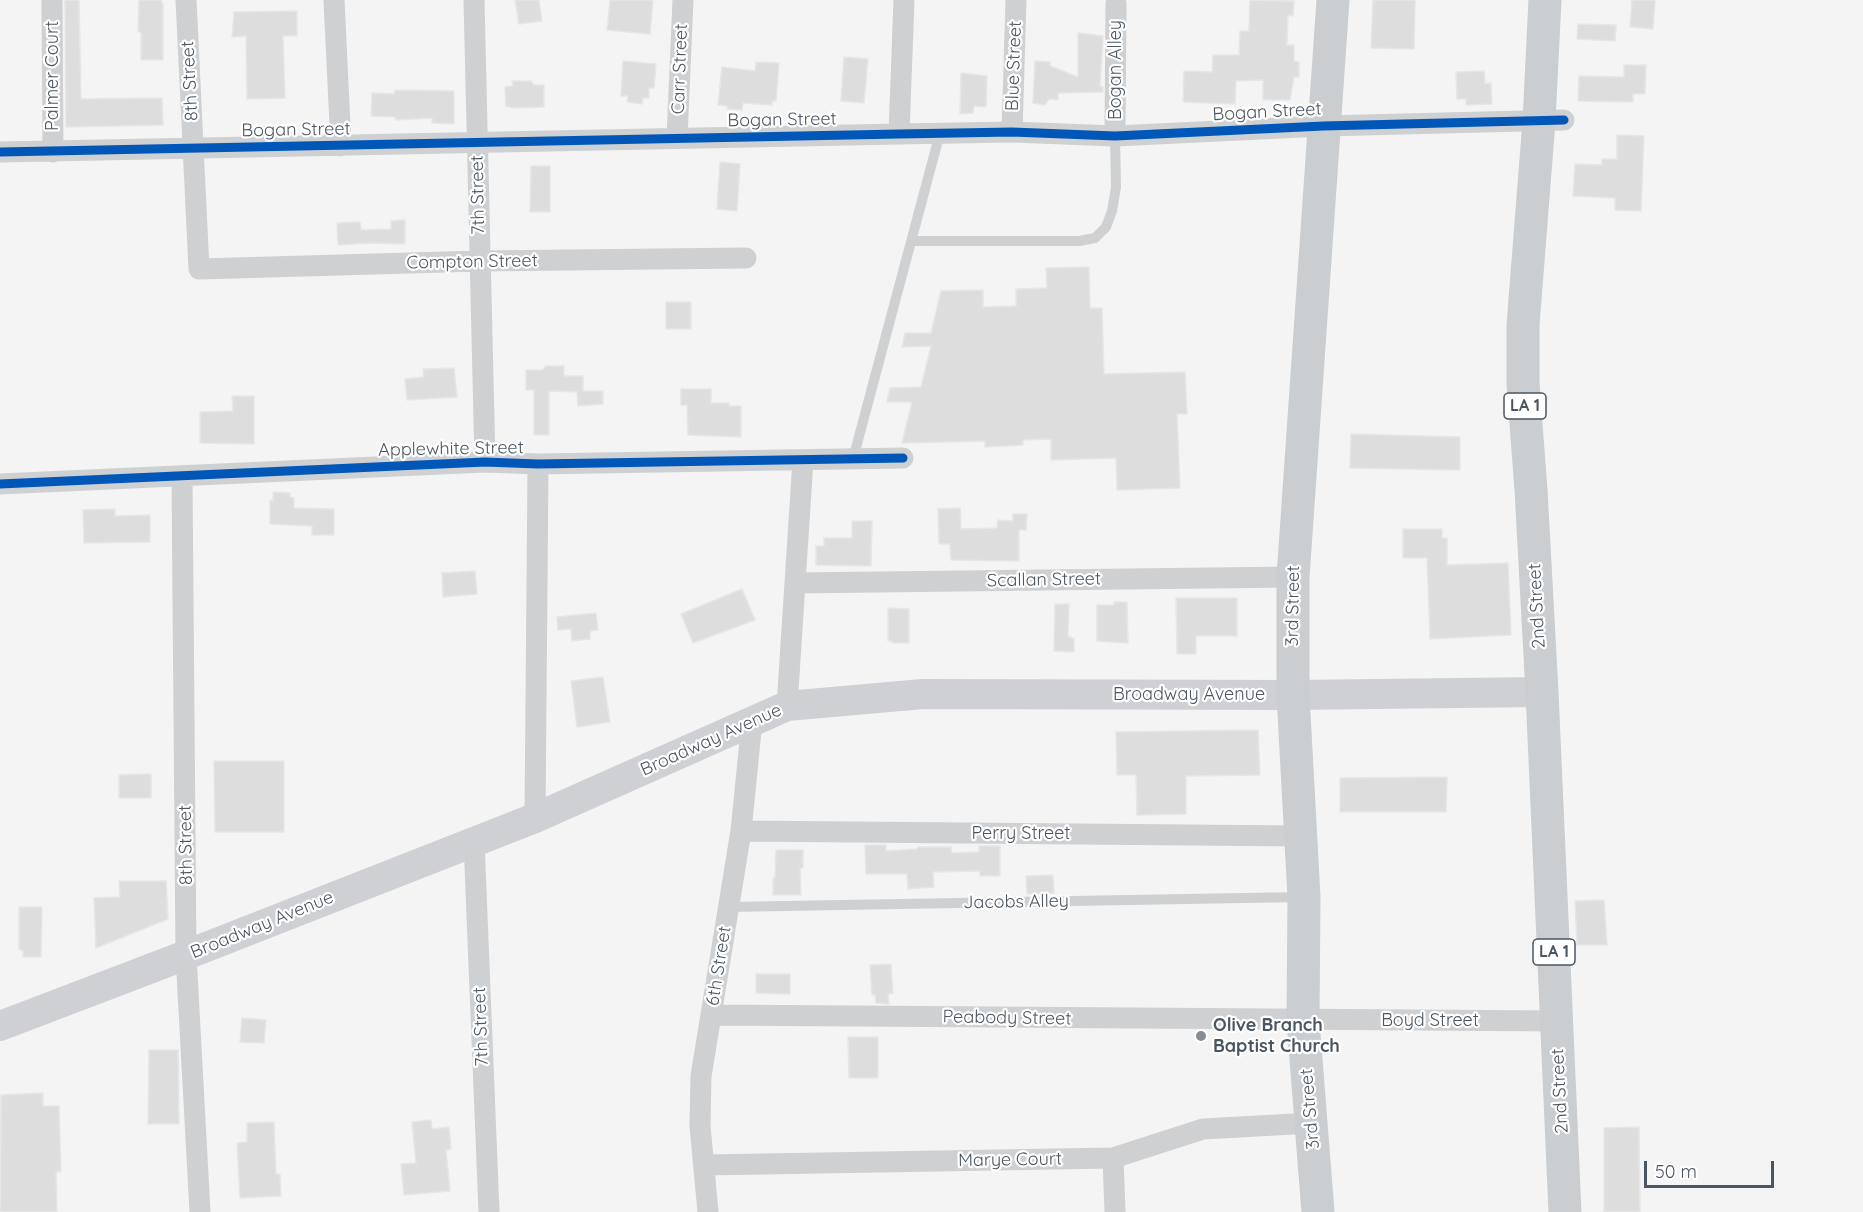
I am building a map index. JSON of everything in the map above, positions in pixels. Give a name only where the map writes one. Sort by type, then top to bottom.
[{"type":"main road","name":"3rd Street","points":[[1318,1212],[1303,1021],[1304,897],[1293,695],[1293,577],[1333,0]]},
{"type":"main road","name":"2nd Street","points":[[1545,0],[1552,121],[1523,325],[1523,384],[1542,692],[1565,1212]]},
{"type":"main road","name":"Broadway Avenue","points":[[0,1026],[534,818],[787,706],[923,694],[1293,695],[1542,692]]},
{"type":"street","name":"Palmer Court","points":[[52,0],[53,152]]},
{"type":"street","name":"8th Street","points":[[186,0],[199,269]]},
{"type":"street","points":[[334,0],[341,146]]},
{"type":"street","name":"7th Street","points":[[474,0],[485,462]]},
{"type":"street","name":"Carr Street","points":[[677,138],[683,0]]},
{"type":"street","points":[[899,134],[904,0]]},
{"type":"street","name":"Blue Street","points":[[1012,132],[1016,0]]},
{"type":"street","name":"Bogan Alley","points":[[1115,136],[1116,4]]},
{"type":"street","name":"Bogan Street","points":[[0,152],[940,133],[1012,132],[1115,136],[1323,126],[1552,121]]},
{"type":"street","name":"Compton Street","points":[[199,269],[480,261],[746,258]]},
{"type":"street","name":"Applewhite Street","points":[[0,484],[485,462],[538,464],[903,458]]},
{"type":"street","points":[[787,706],[803,460]]},
{"type":"street","points":[[534,818],[538,464]]},
{"type":"street","name":"8th Street","points":[[182,477],[186,955],[200,1212]]},
{"type":"street","name":"Scallan Street","points":[[795,583],[1293,577]]},
{"type":"street","name":"6th Street","points":[[708,1212],[700,1126],[701,1076],[741,831],[752,721]]},
{"type":"street","name":"Perry Street","points":[[741,831],[1301,836]]},
{"type":"street","name":"7th Street","points":[[474,841],[489,1212]]},
{"type":"street","name":"Peabody Street","points":[[712,1016],[1303,1021]]},
{"type":"street","name":"Boyd Street","points":[[1303,1021],[1557,1021]]},
{"type":"street","name":"Marye Court","points":[[704,1165],[1113,1158],[1203,1128],[1312,1123]]},
{"type":"street","points":[[1113,1158],[1115,1212]]},
{"type":"lane","points":[[853,459],[940,133]]},
{"type":"lane","points":[[912,240],[1079,241],[1095,238],[1106,226],[1112,212],[1116,187],[1115,136]]},
{"type":"lane","name":"Jacobs Alley","points":[[728,907],[1304,897]]},
{"type":"building","points":[[65,0],[79,0],[81,99],[162,98],[163,125],[66,127]]},
{"type":"building","points":[[139,0],[161,0],[163,4],[163,60],[141,60],[141,32],[138,32]]},
{"type":"building","points":[[515,0],[539,0],[542,21],[519,24]]},
{"type":"building","points":[[610,0],[653,0],[650,34],[607,30]]},
{"type":"building","points":[[1250,0],[1294,1],[1293,16],[1288,15],[1287,45],[1294,45],[1294,61],[1299,62],[1299,77],[1294,77],[1290,100],[1263,100],[1263,80],[1236,81],[1235,104],[1183,102],[1184,71],[1212,72],[1213,55],[1239,55],[1240,31],[1249,31]]},
{"type":"building","points":[[1373,0],[1415,0],[1414,49],[1371,48]]},
{"type":"building","points":[[1632,0],[1655,0],[1653,29],[1630,27]]},
{"type":"building","points":[[297,11],[297,36],[283,36],[285,98],[247,99],[246,36],[232,37],[234,12]]},
{"type":"building","points":[[1578,24],[1616,25],[1615,41],[1577,39]]},
{"type":"building","points":[[1078,33],[1103,36],[1100,86],[1103,87],[1103,92],[1058,93],[1058,100],[1049,99],[1045,105],[1033,103],[1035,61],[1050,62],[1050,66],[1078,77]]},
{"type":"building","points":[[844,57],[868,59],[864,103],[841,101]]},
{"type":"building","points":[[623,61],[656,64],[654,88],[649,88],[649,98],[643,98],[642,104],[627,102],[628,96],[621,96]]},
{"type":"building","points":[[756,62],[779,63],[776,101],[772,101],[772,105],[743,103],[742,110],[727,109],[728,106],[718,105],[722,67],[755,71]]},
{"type":"building","points":[[1624,65],[1646,65],[1645,94],[1633,94],[1633,102],[1578,101],[1579,76],[1624,77]]},
{"type":"building","points":[[1484,71],[1485,84],[1491,83],[1492,104],[1466,105],[1466,99],[1457,99],[1456,72]]},
{"type":"building","points":[[961,73],[987,76],[986,107],[974,106],[973,113],[960,114]]},
{"type":"building","points":[[512,81],[531,81],[534,85],[544,85],[544,107],[513,108],[506,106],[505,87],[513,86]]},
{"type":"building","points":[[395,90],[454,91],[454,124],[432,123],[432,118],[396,120],[395,117],[371,116],[372,93],[394,94]]},
{"type":"building","points":[[1617,135],[1644,136],[1641,211],[1615,210],[1615,198],[1573,196],[1575,164],[1602,165],[1602,159],[1617,159]]},
{"type":"building","points":[[720,162],[740,164],[737,211],[717,209]]},
{"type":"building","points":[[531,166],[550,166],[550,212],[530,212]]},
{"type":"building","points":[[405,220],[405,244],[338,245],[337,223],[360,222],[361,230],[391,229],[391,221]]},
{"type":"building","points":[[1089,267],[1090,308],[1102,308],[1104,374],[1185,372],[1187,414],[1177,414],[1180,488],[1117,490],[1116,458],[1051,460],[1051,439],[1023,440],[1023,445],[985,447],[985,441],[902,443],[912,402],[887,402],[890,388],[921,387],[931,346],[902,347],[905,333],[931,333],[941,291],[983,290],[983,307],[1016,306],[1016,289],[1047,288],[1046,268]]},
{"type":"building","points":[[666,302],[691,302],[691,329],[666,329]]},
{"type":"building","points":[[546,366],[564,366],[564,376],[583,376],[583,391],[603,391],[603,404],[578,406],[577,392],[549,391],[549,435],[534,435],[534,390],[526,390],[526,370],[543,370]]},
{"type":"building","points":[[454,368],[457,397],[407,400],[405,379],[424,377],[423,369]]},
{"type":"building","points":[[681,389],[711,389],[711,403],[741,406],[741,437],[688,435],[687,405],[681,405]]},
{"type":"building","points":[[232,396],[254,396],[254,444],[200,443],[200,412],[233,411]]},
{"type":"building","points":[[1351,434],[1460,437],[1460,470],[1350,468]]},
{"type":"building","points":[[273,492],[290,493],[290,497],[294,498],[294,508],[334,509],[334,535],[312,535],[312,526],[270,524],[270,500],[273,501]]},
{"type":"building","points":[[960,508],[961,529],[997,528],[998,520],[1013,521],[1013,514],[1027,514],[1026,530],[1019,530],[1019,561],[951,560],[950,544],[939,544],[938,509]]},
{"type":"building","points":[[115,509],[115,516],[150,515],[150,542],[84,543],[83,510]]},
{"type":"building","points":[[852,521],[872,521],[871,566],[816,565],[816,546],[824,546],[824,538],[852,538]]},
{"type":"building","points":[[1403,529],[1442,529],[1442,538],[1447,538],[1447,565],[1508,563],[1511,635],[1430,639],[1427,558],[1403,558]]},
{"type":"building","points":[[475,571],[477,594],[443,597],[442,573]]},
{"type":"building","points":[[742,589],[755,620],[693,643],[681,614]]},
{"type":"building","points":[[1176,598],[1237,598],[1237,636],[1196,636],[1196,654],[1177,654]]},
{"type":"building","points":[[1114,602],[1127,602],[1128,643],[1097,641],[1097,605],[1114,605]]},
{"type":"building","points":[[1055,604],[1069,604],[1068,636],[1074,639],[1074,652],[1054,651]]},
{"type":"building","points":[[888,608],[909,609],[909,643],[888,641]]},
{"type":"building","points":[[596,613],[598,630],[590,631],[590,639],[572,641],[571,629],[558,630],[557,617]]},
{"type":"building","points":[[603,677],[610,722],[577,727],[571,681]]},
{"type":"building","points":[[1258,730],[1260,775],[1186,776],[1186,814],[1137,815],[1136,775],[1117,775],[1116,732]]},
{"type":"building","points":[[214,761],[284,761],[284,832],[215,832]]},
{"type":"building","points":[[151,774],[151,798],[119,798],[119,775]]},
{"type":"building","points":[[1447,777],[1446,812],[1340,812],[1340,778]]},
{"type":"building","points":[[865,845],[886,845],[886,851],[917,849],[918,847],[951,847],[952,853],[979,852],[979,846],[1000,846],[1000,876],[980,876],[980,871],[933,872],[934,887],[908,889],[907,874],[866,874]]},
{"type":"building","points":[[776,850],[803,850],[803,868],[800,868],[801,895],[773,895]]},
{"type":"building","points":[[1053,875],[1054,893],[1027,894],[1026,876]]},
{"type":"building","points":[[119,881],[166,881],[168,919],[96,948],[94,898],[120,897]]},
{"type":"building","points":[[1604,900],[1607,945],[1577,945],[1575,901]]},
{"type":"building","points":[[19,907],[42,907],[41,957],[23,957],[23,951],[19,949]]},
{"type":"building","points":[[891,964],[893,993],[888,994],[889,1004],[876,1003],[875,995],[872,995],[870,965]]},
{"type":"building","points":[[756,974],[790,974],[790,994],[756,993]]},
{"type":"building","points":[[242,1018],[266,1020],[264,1043],[240,1042]]},
{"type":"building","points":[[848,1037],[878,1037],[878,1078],[849,1078]]},
{"type":"building","points":[[149,1050],[178,1050],[179,1124],[148,1124]]},
{"type":"building","points":[[43,1093],[43,1106],[59,1106],[61,1172],[56,1172],[57,1212],[0,1212],[1,1095]]},
{"type":"building","points":[[431,1120],[432,1129],[449,1127],[451,1149],[446,1150],[450,1191],[404,1195],[401,1164],[416,1163],[412,1122]]},
{"type":"building","points":[[274,1122],[276,1174],[280,1174],[281,1196],[240,1198],[237,1143],[247,1142],[247,1123]]},
{"type":"building","points":[[1639,1127],[1640,1212],[1604,1212],[1604,1128]]},
{"type":"cycle path","points":[[0,152],[1012,132],[1115,136],[1323,126],[1564,120]]},
{"type":"cycle path","points":[[0,484],[485,462],[538,464],[903,458]]},
{"type":"place","name":"Olive Branch Baptist Church","points":[[1201,1036]]}]
